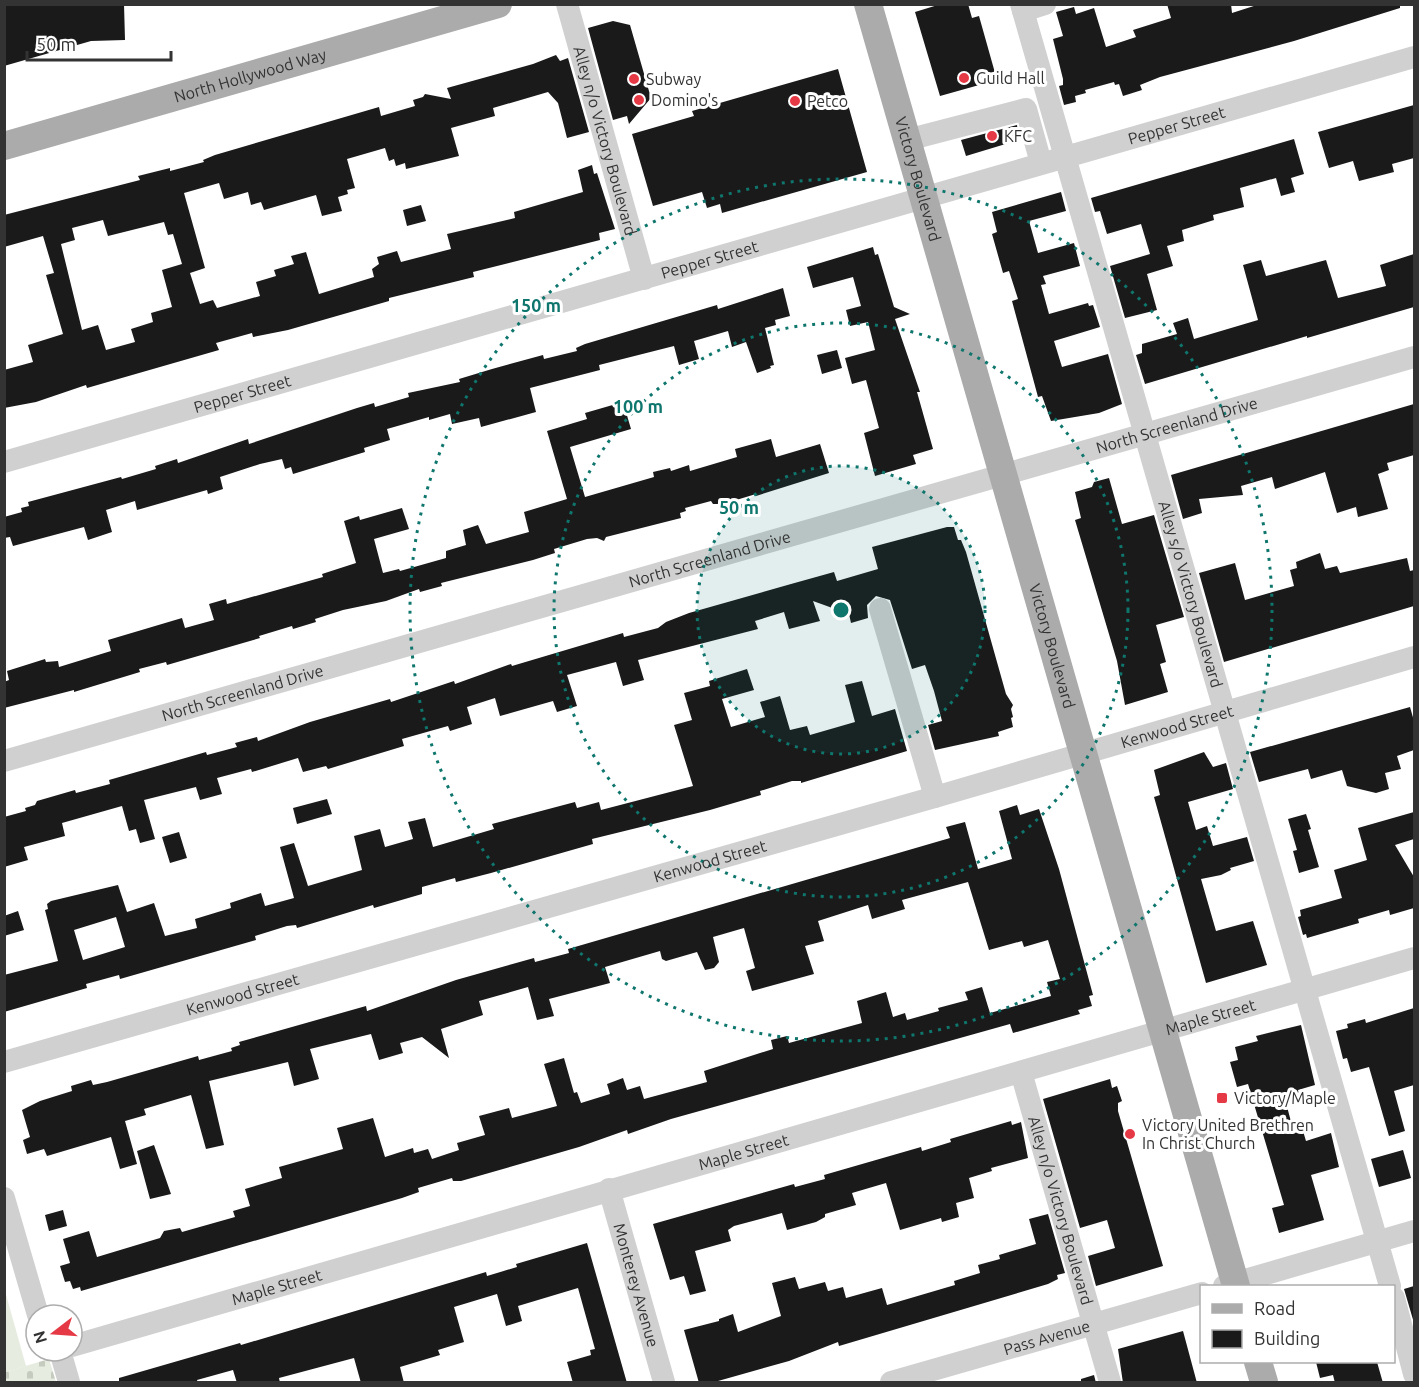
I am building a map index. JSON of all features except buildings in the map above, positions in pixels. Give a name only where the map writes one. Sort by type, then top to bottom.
[{"type":"main road","name":"North Hollywood Way","points":[[4,146],[498,4]]},
{"type":"main road","name":"Victory Boulevard","points":[[868,4],[1163,1031],[1232,1285]]},
{"type":"main road","points":[[1258,1363],[1264,1383]]},
{"type":"street","name":"Alley n/o Victory Boulevard","points":[[567,4],[644,279]]},
{"type":"street","points":[[1022,8],[1046,4]]},
{"type":"street","name":"Alley s/o Victory Boulevard","points":[[1022,8],[1389,1285]]},
{"type":"street","name":"Pepper Street","points":[[4,462],[1414,57]]},
{"type":"street","points":[[907,140],[1026,109],[1041,163]]},
{"type":"street","name":"North Screenland Drive","points":[[4,761],[1414,357]]},
{"type":"street","points":[[880,609],[935,797]]},
{"type":"street","name":"Kenwood Street","points":[[4,1062],[935,797],[1414,657]]},
{"type":"street","name":"Maple Street","points":[[84,1342],[1414,958]]},
{"type":"street","name":"Alley n/o Victory Boulevard","points":[[1021,1072],[1110,1383]]},
{"type":"street","name":"Monterey Avenue","points":[[609,1189],[664,1383]]},
{"type":"street","points":[[4,1198],[35,1303]]},
{"type":"street","points":[[1232,1285],[1414,1231]]},
{"type":"street","name":"Pass Avenue","points":[[891,1383],[1200,1294]]},
{"type":"street","points":[[1395,1302],[1414,1374]]},
{"type":"street","points":[[63,1363],[69,1383]]},
{"type":"green space","points":[[5,1291],[26,1366],[4,1372]]},
{"type":"green space","points":[[35,1363],[50,1363],[56,1382],[5,1382],[5,1372]]},
{"type":"place","name":"Guild Hall","points":[[964,78]]},
{"type":"place","name":"Subway","points":[[634,79]]},
{"type":"place","name":"Domino's","points":[[639,100]]},
{"type":"place","name":"Petco","points":[[795,101]]},
{"type":"place","name":"KFC","points":[[992,136]]},
{"type":"place","name":"Victory/Maple","points":[[1222,1098]]},
{"type":"place","name":"Victory United Brethren In Christ Church","points":[[1130,1134]]}]
